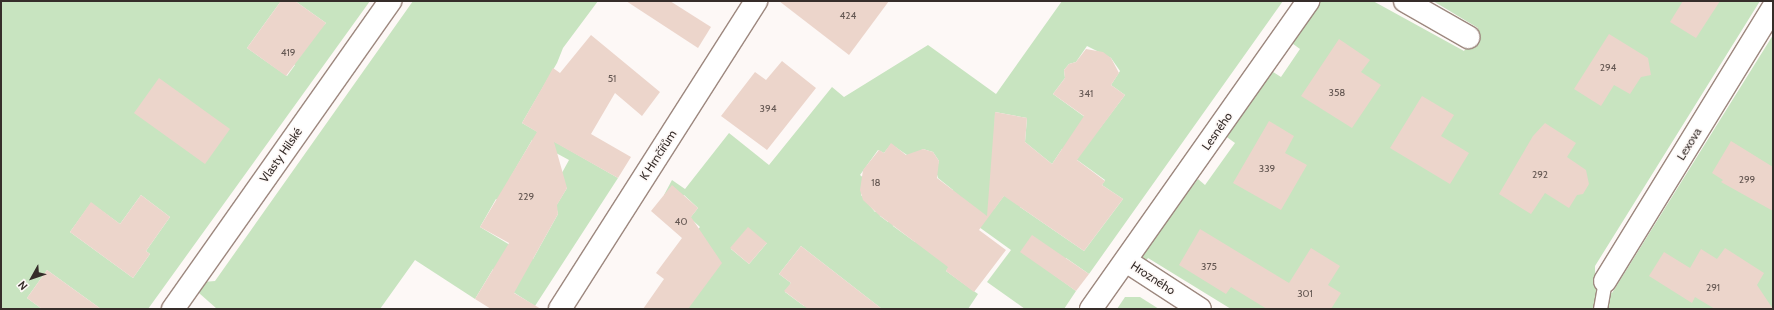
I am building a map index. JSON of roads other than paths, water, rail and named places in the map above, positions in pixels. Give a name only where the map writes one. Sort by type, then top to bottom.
[{"type":"street","name":"Vlasty Hilské","points":[[174,308],[390,1]]},
{"type":"street","name":"K Hrnčířům","points":[[560,309],[756,1]]},
{"type":"street","name":"Lesného","points":[[1091,309],[1308,1]]},
{"type":"street","points":[[1405,1],[1468,37]]},
{"type":"street","name":"Lexova","points":[[1603,278],[1773,8]]},
{"type":"street","name":"Hrozného","points":[[1126,261],[1200,309]]},
{"type":"lane","points":[[1600,309],[1603,278]]}]
